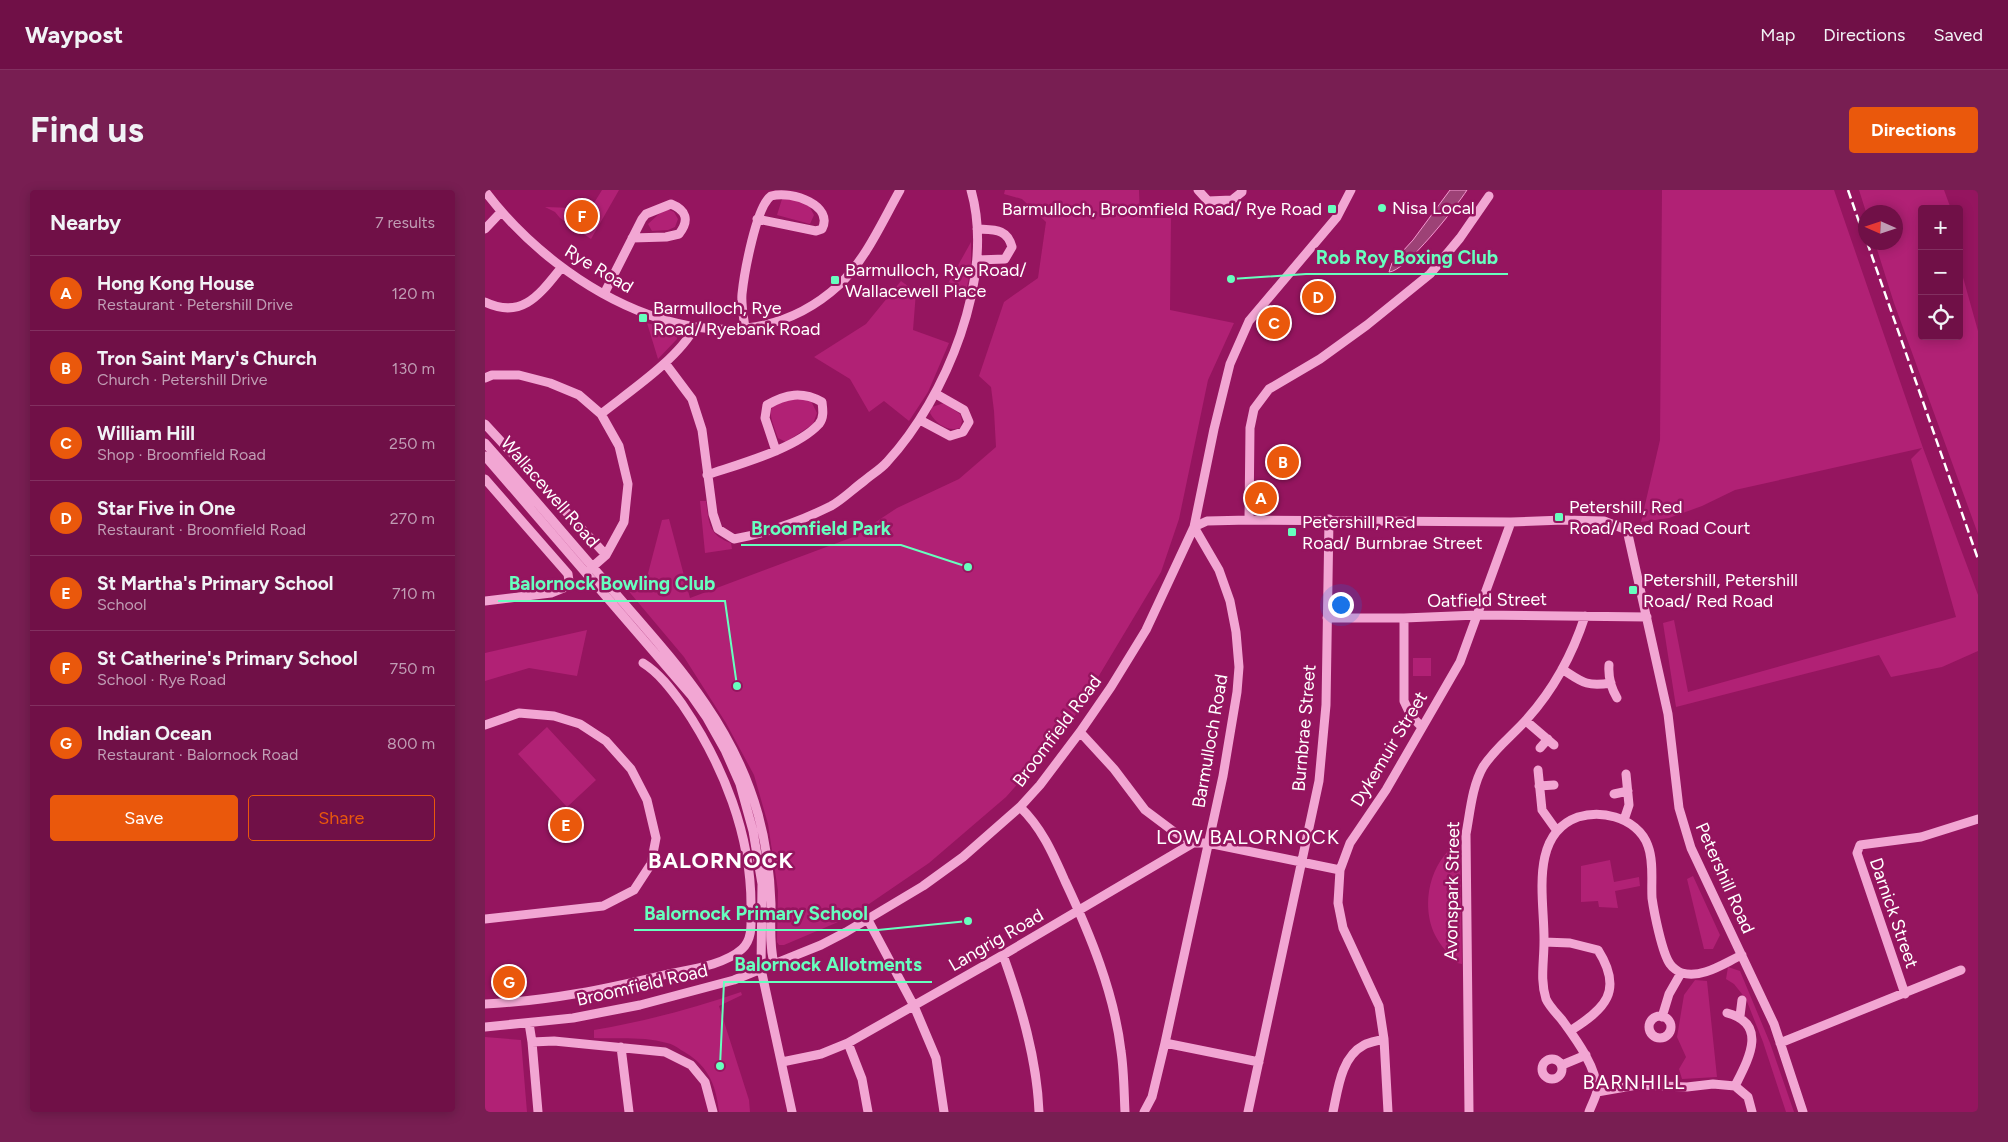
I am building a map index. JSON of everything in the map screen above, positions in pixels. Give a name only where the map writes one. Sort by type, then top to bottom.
[{"type":"street","name":"Rye Road","points":[[485,191],[501,212],[534,246],[561,268],[604,294],[636,310],[695,327],[728,330],[745,329],[779,321],[796,314],[826,296],[861,258],[900,190]]},
{"type":"street","points":[[665,362],[692,399],[702,430],[713,514],[719,528],[734,539],[754,536],[831,505],[886,463],[920,420],[936,394],[955,349],[969,304],[977,260],[977,229],[971,190]]},
{"type":"street","points":[[1197,190],[1208,201],[1232,200],[1242,190]]},
{"type":"street","name":"Broomfield Road","points":[[485,1027],[573,1018],[640,1005],[734,980],[821,945],[868,920],[923,886],[963,857],[1020,806],[1040,785],[1080,732],[1111,687],[1146,630],[1194,526],[1214,429],[1230,364],[1249,322],[1337,217],[1351,190]]},
{"type":"street","points":[[745,329],[742,294],[757,219],[767,199],[773,195],[788,191],[798,192],[807,196],[815,203],[824,217],[825,224],[822,229],[816,230],[757,219]]},
{"type":"street","points":[[1249,520],[1250,428],[1254,409],[1269,389],[1320,359],[1367,325],[1429,274],[1460,238],[1489,196]]},
{"type":"street","points":[[604,294],[632,238],[646,214],[671,204],[679,207],[685,213],[685,223],[679,234],[666,237],[632,238]]},
{"type":"street","points":[[485,229],[501,212]]},
{"type":"street","points":[[977,229],[1000,231],[1009,238],[1012,247],[1005,259],[977,260]]},
{"type":"street","points":[[485,302],[494,307],[508,308],[529,303],[561,268]]},
{"type":"street","points":[[601,414],[665,362],[688,340],[695,327]]},
{"type":"street","points":[[485,378],[519,375],[550,383],[579,395],[601,414],[619,446],[628,484],[624,522],[606,555],[585,572]]},
{"type":"street","points":[[707,475],[776,451],[800,438],[820,423],[823,414],[822,402],[811,396],[797,394],[777,399],[767,405],[765,418],[776,451]]},
{"type":"street","points":[[920,420],[950,436],[963,432],[969,422],[964,410],[936,394]]},
{"type":"street","name":"Wallacewell Road","points":[[485,424],[606,555]]},
{"type":"street","name":"Wallacewell Road","points":[[485,443],[510,478],[585,572],[691,695],[707,718],[743,782],[758,815],[769,872],[771,905],[770,949],[774,964]]},
{"type":"street","name":"Wallacewell Road","points":[[485,456],[510,478],[593,566],[682,670],[717,719],[731,746],[743,782],[759,861],[763,916],[761,968],[792,1112]]},
{"type":"street","points":[[495,492],[510,478]]},
{"type":"street","points":[[485,479],[568,574],[569,581],[566,587],[551,594],[485,601]]},
{"type":"street","points":[[1194,526],[1207,521],[1249,520],[1329,519],[1511,522]]},
{"type":"street","name":"Burnbrae Street","points":[[1248,1112],[1320,771],[1327,705],[1329,519]]},
{"type":"street","name":"Petershill Road","points":[[1511,522],[1604,521],[1627,530],[1668,714],[1679,808],[1691,848],[1774,1024],[1803,1112]]},
{"type":"street","name":"Dykemuir Street","points":[[1388,1112],[1384,1039],[1379,1006],[1343,928],[1338,903],[1341,870],[1350,843],[1386,790],[1460,662],[1511,522]]},
{"type":"street","name":"Barmulloch Road","points":[[1143,1112],[1153,1097],[1229,743],[1237,692],[1239,666],[1236,632],[1230,601],[1219,570],[1194,526]]},
{"type":"street","name":"Oatfield Street","points":[[1327,618],[1404,618],[1478,615],[1647,616]]},
{"type":"street","name":"Avonspark Street","points":[[1469,1112],[1465,834],[1473,796],[1482,768],[1502,742],[1526,721],[1542,701],[1562,669],[1578,638],[1585,616]]},
{"type":"street","points":[[1404,618],[1404,702],[1411,716],[1422,727]]},
{"type":"street","points":[[643,663],[652,669],[673,693],[695,724],[717,762],[728,790],[743,782]]},
{"type":"street","points":[[1609,666],[1609,675],[1617,698]]},
{"type":"street","points":[[1562,669],[1585,684],[1611,683]]},
{"type":"street","points":[[485,725],[519,714],[554,716],[580,724],[606,741],[631,769],[647,800],[656,838],[651,864],[634,890],[603,906],[485,919],[485,915]]},
{"type":"street","points":[[1526,721],[1551,742],[1540,748]]},
{"type":"street","points":[[1080,732],[1114,769],[1145,810],[1193,843],[1207,843],[1341,870]]},
{"type":"street","points":[[1538,770],[1542,810],[1557,831]]},
{"type":"street","points":[[1624,820],[1629,804],[1626,774]]},
{"type":"street","points":[[1539,786],[1554,785]]},
{"type":"street","name":"Broomfield Road","points":[[485,1004],[529,1002],[592,992],[733,957],[745,946],[750,934],[751,890],[743,842],[728,790]]},
{"type":"street","points":[[1614,794],[1628,791]]},
{"type":"street","points":[[1020,806],[1045,837],[1079,911],[1107,982],[1121,1050],[1125,1112]]},
{"type":"street","points":[[1589,1112],[1597,1092],[1594,1076],[1586,1055],[1547,1001],[1542,981],[1544,942],[1542,865],[1548,845],[1557,831],[1575,818],[1591,813],[1605,814],[1624,820],[1637,828],[1648,845],[1652,869],[1653,900],[1663,948],[1670,965],[1681,973],[1700,974],[1742,955]]},
{"type":"street","name":"Darnick Street","points":[[1905,994],[1857,852],[1860,845],[1921,836],[1978,819]]},
{"type":"street","name":"Langrig Road","points":[[782,1062],[821,1054],[848,1043],[1079,911],[1193,843]]},
{"type":"street","points":[[868,920],[914,1006],[936,1058],[944,1112]]},
{"type":"street","points":[[1544,942],[1570,942],[1598,950],[1606,964],[1610,982],[1609,996],[1595,1015],[1570,1031]]},
{"type":"street","points":[[1003,955],[1018,997],[1029,1041],[1039,1112]]},
{"type":"street","points":[[1780,1043],[1961,970]]},
{"type":"street","points":[[1662,1017],[1669,994],[1681,973]]},
{"type":"street","points":[[1740,1016],[1742,1000]]},
{"type":"street","points":[[1727,1013],[1740,1016],[1750,1027],[1752,1043],[1747,1061],[1735,1086]]},
{"type":"street","points":[[529,1023],[538,1112]]},
{"type":"street","points":[[1333,1112],[1340,1082],[1349,1057],[1364,1045],[1384,1039]]},
{"type":"street","points":[[532,1042],[554,1041],[665,1052],[691,1065],[705,1082],[713,1112]]},
{"type":"street","points":[[848,1043],[862,1080],[868,1112]]},
{"type":"street","points":[[1165,1043],[1259,1062]]},
{"type":"street","points":[[621,1047],[629,1112]]},
{"type":"street","points":[[1562,1065],[1586,1055]]},
{"type":"street","points":[[1597,1092],[1637,1084],[1687,1088],[1713,1084],[1735,1086],[1748,1098],[1752,1112]]},
{"type":"shaded area","points":[[602,190],[619,190],[591,239],[560,218],[555,212],[545,207],[574,208],[594,203]]},
{"type":"shaded area","points":[[1005,190],[1139,190],[1140,218],[1171,218],[1170,310],[1234,323],[1208,380],[1179,519],[1161,572],[1067,729],[1006,797],[929,863],[850,917],[784,945],[779,945],[777,942],[778,891],[768,824],[754,775],[726,723],[684,657],[626,588],[646,581],[662,520],[669,519],[690,598],[853,537],[897,508],[959,479],[996,447],[991,387],[979,376],[1004,302],[1038,278],[1046,222],[1022,199],[1004,194]]},
{"type":"shaded area","points":[[1450,190],[1467,190],[1453,210],[1418,250],[1397,269],[1389,272],[1392,263],[1413,240]]},
{"type":"shaded area","points":[[1662,190],[1834,190],[1923,448],[1978,595],[1978,651],[1942,667],[1891,677],[1879,655],[1676,707],[1663,623],[1674,620],[1688,692],[1956,617],[1911,459],[1922,448],[1735,490],[1702,506],[1669,518],[1641,522],[1660,440]]},
{"type":"shaded area","points":[[1859,190],[1944,190],[1950,205],[1918,205],[1918,340],[1963,340],[1963,277],[1978,331],[1978,534],[1894,303],[1877,250],[1903,250],[1903,205],[1864,205]]},
{"type":"shaded area","points":[[797,198],[808,204],[814,215],[810,224],[777,215],[782,199]]},
{"type":"shaded area","points":[[667,209],[674,212],[678,219],[675,227],[668,230],[652,231],[648,224]]},
{"type":"shaded area","points":[[971,242],[971,268],[965,296],[946,287]]},
{"type":"shaded area","points":[[901,281],[916,292],[913,330],[949,343],[928,392],[909,421],[884,401],[869,412],[850,379],[814,357],[866,324]]},
{"type":"shaded area","points":[[647,323],[676,331],[677,339],[658,359]]},
{"type":"shaded area","points":[[800,398],[811,401],[817,413],[813,424],[786,442],[778,438],[772,419],[772,408],[775,404]]},
{"type":"shaded area","points":[[944,403],[960,414],[962,421],[960,428],[951,429],[939,424],[930,413],[932,407]]},
{"type":"shaded area","points":[[700,501],[706,501],[709,521],[714,532],[723,540],[731,543],[732,549],[705,553]]},
{"type":"shaded area","points":[[587,630],[577,676],[529,668],[485,681],[485,653]]},
{"type":"shaded area","points":[[1413,658],[1431,658],[1431,676],[1413,676]]},
{"type":"shaded area","points":[[547,727],[596,780],[567,807],[518,754]]},
{"type":"shaded area","points":[[1460,839],[1462,964],[1457,963],[1437,939],[1431,926],[1428,905],[1431,884],[1438,864],[1455,842]]},
{"type":"shaded area","points":[[1610,860],[1614,882],[1639,877],[1640,886],[1615,891],[1618,908],[1599,907],[1598,901],[1581,902],[1581,866]]},
{"type":"shaded area","points":[[1693,876],[1720,935],[1713,949],[1704,949],[1687,879]]},
{"type":"shaded area","points":[[1728,967],[1740,971],[1770,1043],[1794,1112],[1786,1112],[1763,1042],[1746,999],[1734,984],[1726,979]]},
{"type":"shaded area","points":[[1695,980],[1707,981],[1717,1077],[1682,1079],[1679,1069],[1686,1057],[1677,1037],[1684,995]]},
{"type":"shaded area","points":[[741,992],[742,995],[719,1006],[749,1100],[750,1112],[719,1112],[713,1083],[709,1075],[690,1055],[673,1045],[640,1039],[594,1038],[594,1030],[668,1014]]},
{"type":"shaded area","points":[[485,1037],[521,1040],[527,1112],[485,1112]]},
{"type":"railway","points":[[1848,190],[1858,219]]},
{"type":"railway","points":[[1870,250],[1978,559]]},
{"type":"place","name":"Nisa Local","points":[[1382,208]]},
{"type":"place","name":"Barmulloch, Broomfield Road/ Rye Road","points":[[1332,209]]},
{"type":"place","name":"St Catherine's Primary School","points":[[582,216]]},
{"type":"place","name":"Rob Roy Boxing Club","points":[[1231,279]]},
{"type":"place","name":"Barmulloch, Rye Road/ Wallacewell Place","points":[[835,280]]},
{"type":"place","name":"Star Five in One","points":[[1318,297]]},
{"type":"place","name":"Barmulloch, Rye Road/ Ryebank Road","points":[[643,318]]},
{"type":"place","name":"William Hill","points":[[1274,323]]},
{"type":"place","name":"Tron Saint Mary's Church","points":[[1283,462]]},
{"type":"place","name":"Hong Kong House","points":[[1261,498]]},
{"type":"place","name":"Petershill, Red Road/ Red Road Court","points":[[1559,517]]},
{"type":"place","name":"Petershill, Red Road/ Burnbrae Street","points":[[1292,532]]},
{"type":"place","name":"Broomfield Park","points":[[968,567]]},
{"type":"place","name":"Petershill, Petershill Road/ Red Road","points":[[1633,590]]},
{"type":"place","name":"Balornock Bowling Club","points":[[737,686]]},
{"type":"place","name":"St Martha's Primary School","points":[[566,825]]},
{"type":"place","name":"Balornock Primary School","points":[[968,921]]},
{"type":"place","name":"Indian Ocean","points":[[509,982]]},
{"type":"place","name":"Balornock Allotments","points":[[720,1066]]},
{"type":"district","name":"LOW BALORNOCK","points":[[1248,837]]},
{"type":"district","name":"BALORNOCK","points":[[721,860]]},
{"type":"district","name":"BARNHILL","points":[[1634,1082]]}]
